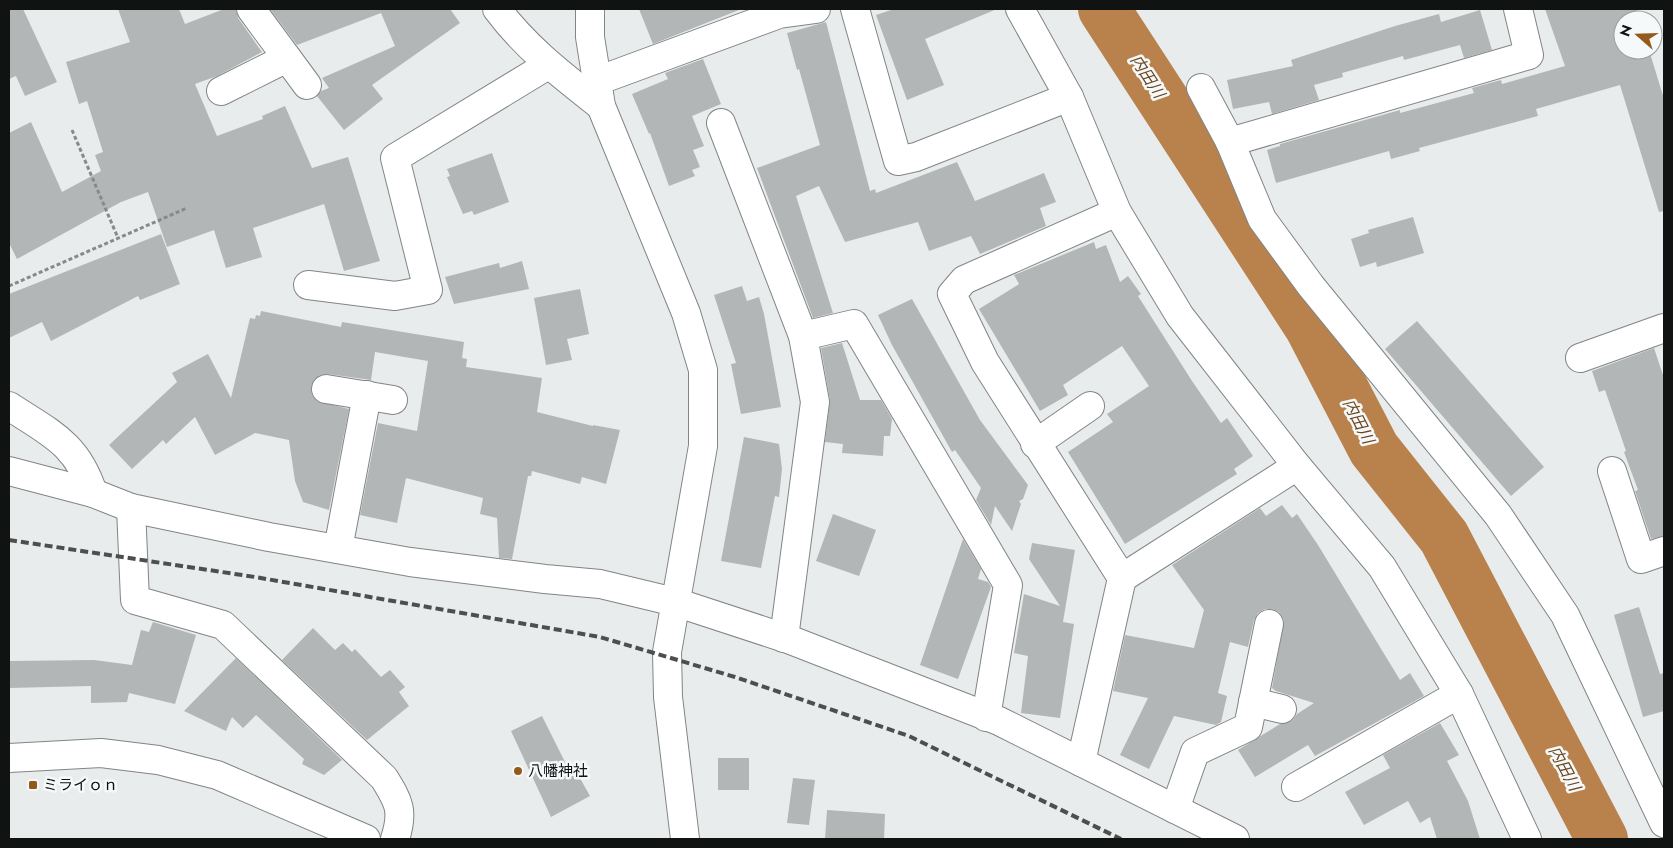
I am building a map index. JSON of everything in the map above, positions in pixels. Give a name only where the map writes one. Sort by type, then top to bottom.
[{"type":"street","points":[[251,9],[306,85]]},
{"type":"street","points":[[497,9],[512,29],[548,65],[599,94]]},
{"type":"street","points":[[590,9],[590,37],[599,94],[686,313],[703,370],[703,446],[667,652],[668,697],[686,839]]},
{"type":"street","points":[[599,94],[778,14],[816,9]]},
{"type":"street","points":[[855,9],[898,161],[916,157],[1068,97]]},
{"type":"street","points":[[1020,9],[1068,97],[1117,212],[1180,316],[1297,466],[1382,567],[1459,694],[1527,839]]},
{"type":"street","points":[[1230,142],[1530,55],[1518,9]]},
{"type":"street","points":[[220,91],[287,58]]},
{"type":"street","points":[[308,285],[395,296],[428,290],[395,158],[548,65]]},
{"type":"street","points":[[1201,88],[1230,142],[1262,219],[1311,286],[1498,515],[1565,615],[1664,823]]},
{"type":"street","points":[[721,123],[802,336],[815,402],[784,638]]},
{"type":"street","points":[[1117,212],[964,280],[952,294],[984,362],[1122,578]]},
{"type":"street","points":[[802,336],[854,324],[1008,585],[986,717]]},
{"type":"street","points":[[1580,358],[1664,328]]},
{"type":"street","points":[[326,389],[380,397],[338,549]]},
{"type":"street","points":[[9,406],[65,443],[86,471],[93,493]]},
{"type":"street","points":[[1035,444],[1090,406]]},
{"type":"street","points":[[1081,762],[1122,578],[1297,466]]},
{"type":"street","points":[[9,471],[93,493],[131,508],[338,549],[410,562],[600,584],[675,602],[784,638],[986,717],[1235,839]]},
{"type":"street","points":[[1612,471],[1641,559],[1664,551]]},
{"type":"street","points":[[131,508],[135,600],[223,625],[384,778],[398,801],[400,822],[395,839]]},
{"type":"street","points":[[1175,809],[1195,752],[1248,727],[1269,624]]},
{"type":"street","points":[[1296,786],[1459,694]]},
{"type":"street","points":[[1253,702],[1282,709]]},
{"type":"street","points":[[9,758],[101,753],[158,760],[217,775],[366,839]]},
{"type":"path","points":[[72,130],[118,238]]},
{"type":"path","points":[[9,286],[188,208]]},
{"type":"building","points":[[9,9],[23,9],[57,82],[25,96],[16,76],[9,79]]},
{"type":"building","points":[[118,9],[179,9],[185,24],[224,9],[236,9],[238,18],[262,52],[217,76],[195,84],[217,136],[263,119],[262,116],[285,106],[312,168],[348,157],[380,261],[344,271],[324,204],[253,228],[262,257],[226,268],[214,230],[167,247],[148,192],[121,202],[17,259],[9,243],[9,133],[31,122],[62,192],[101,171],[95,155],[103,152],[87,101],[79,104],[66,62],[130,42]]},
{"type":"building","points":[[270,9],[450,9],[460,23],[372,85],[383,99],[344,130],[317,96],[321,91],[329,88],[322,78],[395,46],[381,13],[297,45]]},
{"type":"building","points":[[639,9],[739,9],[739,10],[653,44]]},
{"type":"building","points":[[894,9],[997,9],[925,39],[944,85],[907,100],[876,15]]},
{"type":"building","points":[[1545,9],[1636,9],[1613,10],[1613,60],[1652,60],[1664,99],[1664,211],[1659,212],[1620,85],[1536,109],[1538,116],[1419,148],[1420,151],[1391,159],[1389,151],[1276,183],[1267,150],[1280,146],[1280,144],[1400,110],[1400,113],[1474,93],[1472,88],[1501,80],[1502,84],[1565,66]]},
{"type":"building","points":[[1480,10],[1492,50],[1464,58],[1460,45],[1404,60],[1403,56],[1342,73],[1343,77],[1314,85],[1319,100],[1272,114],[1269,102],[1233,109],[1227,80],[1293,66],[1291,60],[1395,26],[1439,14],[1441,22]]},
{"type":"building","points":[[826,22],[870,191],[875,189],[876,193],[957,162],[975,201],[1044,173],[1056,202],[1040,208],[1046,226],[980,254],[971,236],[929,251],[918,222],[845,242],[819,186],[796,196],[833,313],[813,318],[757,168],[820,145],[787,33]]},
{"type":"building","points":[[703,59],[721,104],[692,116],[704,146],[693,150],[700,167],[692,170],[695,176],[669,186],[650,133],[632,94],[668,79],[665,73]]},
{"type":"building","points":[[492,153],[509,202],[474,215],[472,211],[463,214],[447,177],[450,176],[447,169]]},
{"type":"building","points":[[1413,217],[1424,253],[1377,267],[1376,262],[1360,267],[1351,239],[1369,233],[1368,230]]},
{"type":"building","points":[[161,234],[180,284],[140,300],[138,296],[51,341],[42,322],[9,338],[9,294]]},
{"type":"building","points":[[1094,242],[1096,249],[1106,245],[1120,282],[1128,276],[1141,294],[1138,296],[1221,423],[1227,418],[1253,456],[1234,469],[1237,474],[1125,544],[1068,452],[1113,422],[1107,414],[1149,386],[1122,346],[1063,385],[1068,395],[1040,411],[979,309],[1019,284],[1014,275]]},
{"type":"building","points":[[522,261],[529,289],[454,304],[445,277],[499,263],[500,268]]},
{"type":"building","points":[[742,286],[747,301],[759,297],[764,314],[781,407],[741,414],[731,364],[736,363],[714,295]]},
{"type":"building","points":[[580,289],[589,334],[567,339],[572,360],[546,365],[534,298]]},
{"type":"building","points":[[912,299],[980,420],[1028,485],[1023,499],[1019,501],[1021,504],[1012,531],[995,506],[991,525],[976,500],[981,488],[955,450],[952,452],[892,345],[878,315]]},
{"type":"building","points":[[261,311],[341,327],[342,322],[464,342],[462,358],[467,359],[466,367],[542,378],[537,412],[593,426],[620,430],[606,484],[582,477],[580,484],[532,471],[531,476],[528,476],[512,559],[499,558],[497,518],[480,514],[483,498],[406,478],[397,523],[360,515],[378,423],[417,431],[428,361],[375,352],[371,380],[328,374],[320,375],[311,386],[312,395],[317,401],[349,409],[329,510],[303,502],[295,481],[289,440],[255,433],[215,455],[195,417],[166,444],[163,440],[132,469],[109,445],[177,382],[172,373],[208,354],[231,398],[250,318],[255,319],[256,315],[260,316]]},
{"type":"building","points":[[1417,321],[1544,467],[1511,496],[1385,349]]},
{"type":"building","points":[[842,343],[860,400],[881,400],[892,419],[890,436],[884,436],[883,456],[842,453],[843,444],[825,442],[830,400],[821,348]]},
{"type":"building","points":[[1654,348],[1664,378],[1664,536],[1651,539],[1635,491],[1638,490],[1624,452],[1626,451],[1605,390],[1599,392],[1592,371]]},
{"type":"building","points":[[744,437],[779,444],[782,469],[779,497],[775,496],[761,568],[721,561]]},
{"type":"building","points":[[1282,505],[1292,518],[1297,514],[1318,545],[1400,680],[1410,673],[1424,696],[1315,756],[1308,745],[1255,777],[1238,750],[1280,724],[1293,720],[1297,714],[1314,703],[1272,688],[1284,620],[1279,612],[1265,609],[1258,613],[1254,620],[1248,647],[1230,642],[1218,693],[1227,696],[1221,722],[1216,725],[1174,716],[1149,769],[1120,755],[1148,698],[1113,691],[1125,635],[1194,648],[1204,610],[1172,565],[1260,508],[1266,516]]},
{"type":"building","points":[[833,514],[876,530],[859,576],[816,561]]},
{"type":"building","points":[[963,539],[981,569],[978,579],[988,582],[991,587],[958,679],[920,665]]},
{"type":"building","points":[[1032,543],[1075,550],[1063,622],[1074,624],[1060,718],[1021,713],[1028,656],[1014,653],[1024,594],[1060,606],[1029,559]]},
{"type":"building","points":[[1639,607],[1660,674],[1664,673],[1664,711],[1643,717],[1614,615]]},
{"type":"building","points":[[153,622],[196,635],[175,704],[129,693],[127,702],[91,703],[91,686],[9,688],[9,661],[94,660],[132,665],[141,630],[149,632]]},
{"type":"building","points":[[313,628],[335,650],[343,643],[352,652],[355,649],[381,677],[390,670],[405,687],[399,692],[409,706],[367,740],[282,660]]},
{"type":"building","points":[[236,658],[342,760],[324,775],[302,764],[304,759],[256,715],[243,728],[232,717],[226,731],[184,711]]},
{"type":"building","points":[[542,716],[572,776],[577,773],[590,796],[551,817],[511,731]]},
{"type":"building","points":[[1440,723],[1459,755],[1447,761],[1468,801],[1480,839],[1437,839],[1430,817],[1420,823],[1408,801],[1364,825],[1345,792],[1390,768],[1383,755]]},
{"type":"building","points":[[718,758],[749,758],[749,790],[718,790]]},
{"type":"building","points":[[793,778],[815,780],[809,825],[787,823]]},
{"type":"building","points":[[827,810],[885,814],[884,839],[825,839]]},
{"type":"waterway","name":"内田川","points":[[1104,9],[1310,326],[1374,449],[1444,537],[1602,839]]},
{"type":"railway","points":[[9,540],[255,577],[600,637],[735,677],[909,736],[1121,839]]},
{"type":"place","name":"八幡神社","points":[[518,771]]},
{"type":"place","name":"ミライｏｎ","points":[[33,785]]}]
